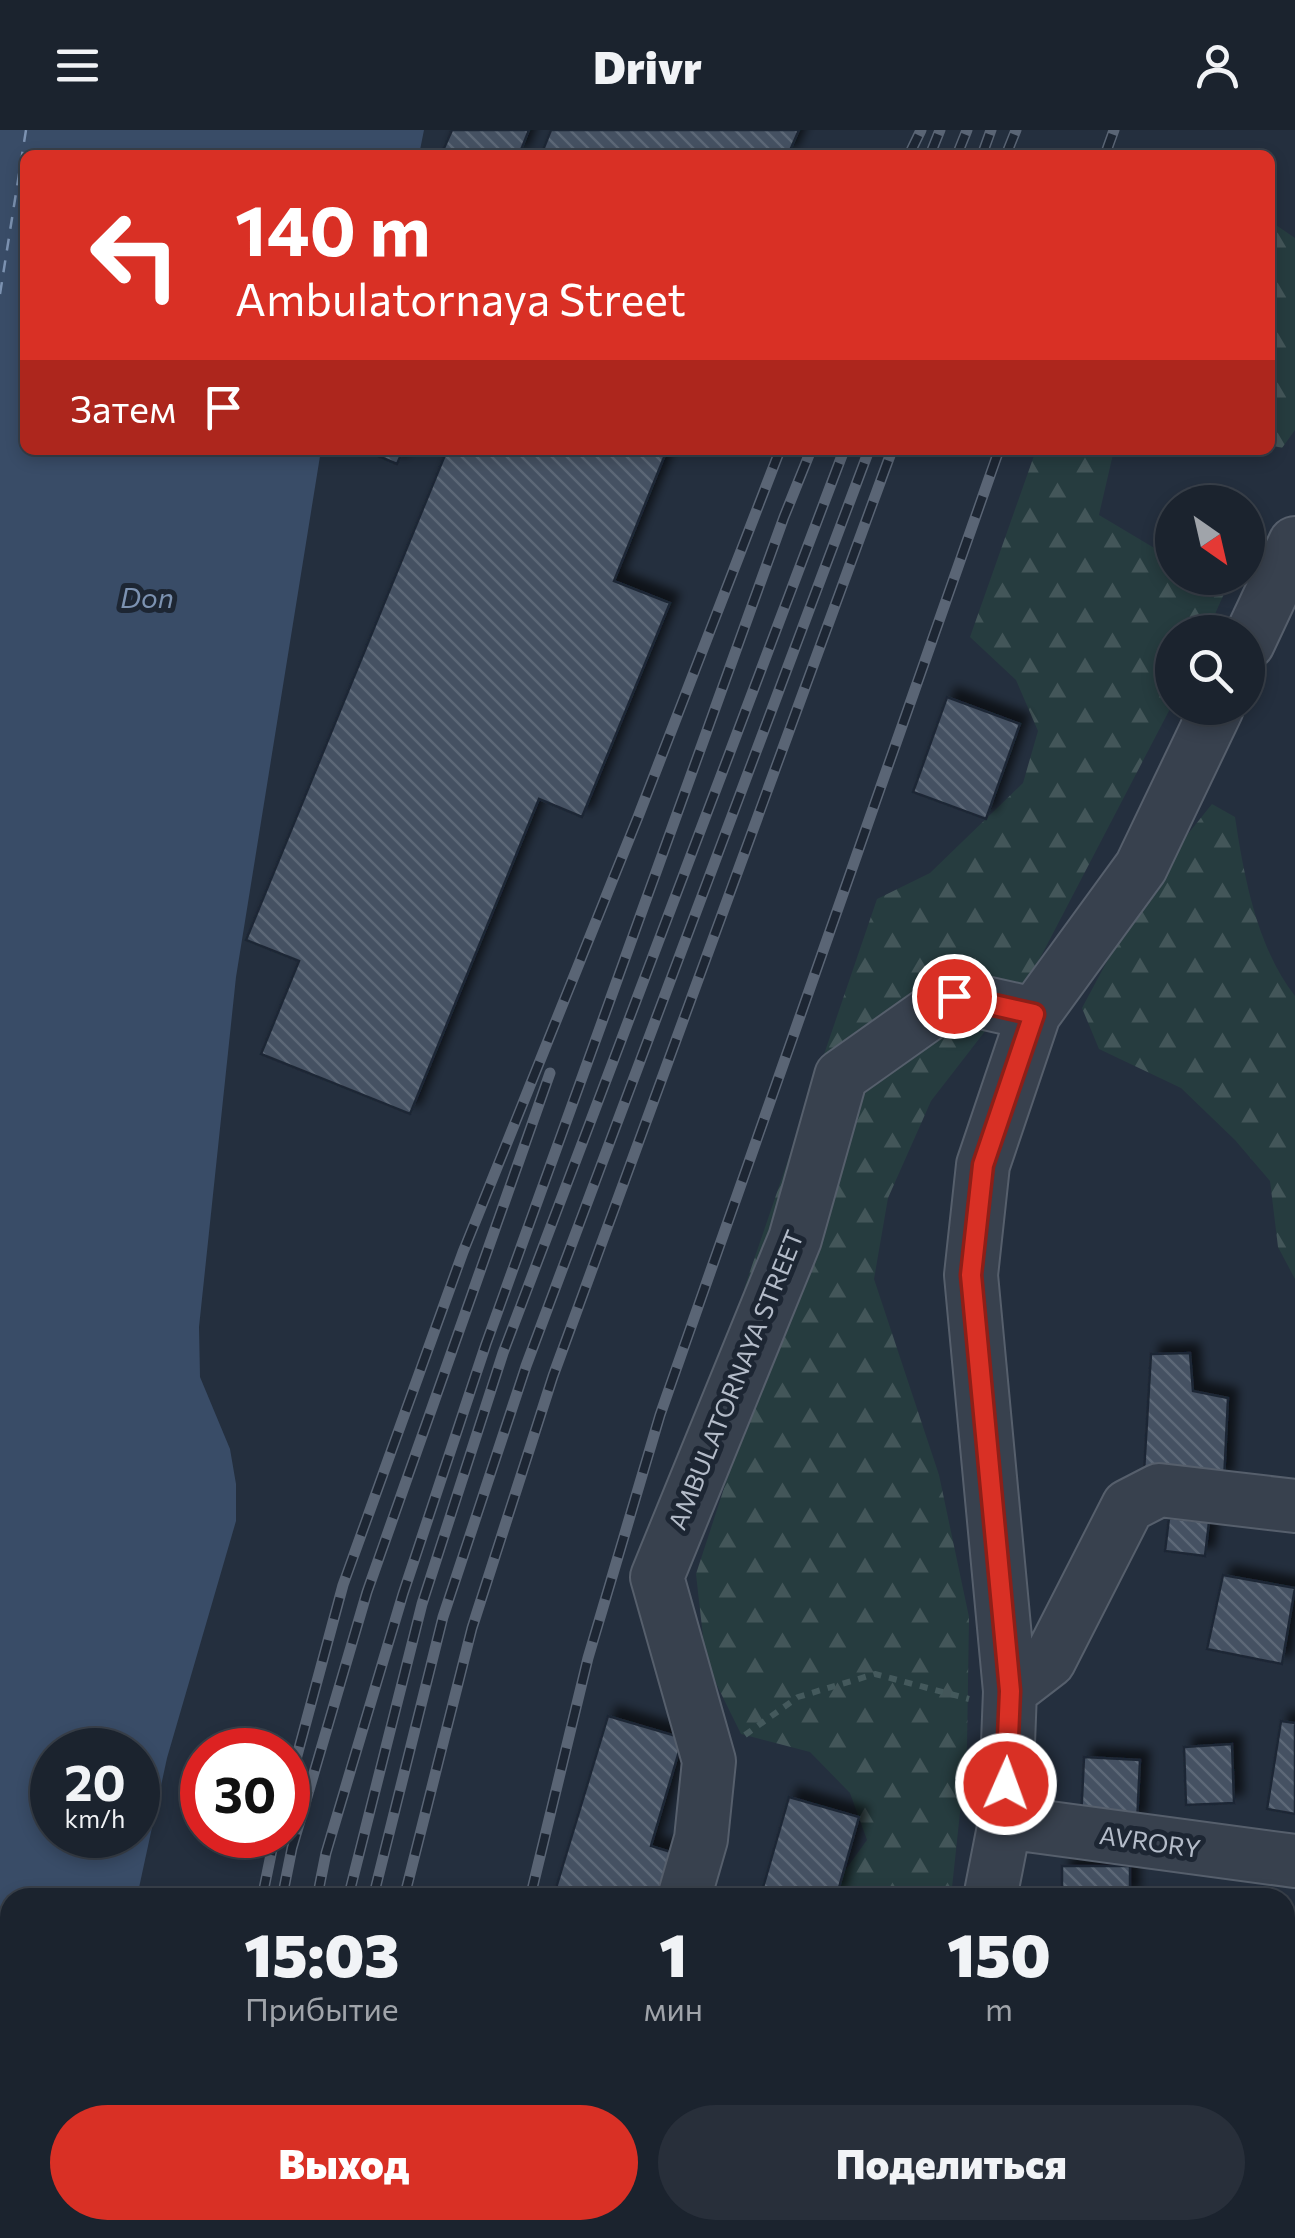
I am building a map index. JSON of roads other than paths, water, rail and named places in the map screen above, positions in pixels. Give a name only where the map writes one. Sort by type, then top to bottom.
[{"type":"street","points":[[1261,615],[1295,543]]},
{"type":"street","points":[[992,1888],[1005,1822],[1010,1700],[971,1275],[983,1165],[1034,1014],[1142,868],[1209,725]]},
{"type":"street","name":"AMBULATORNAYA STREET","points":[[687,1888],[701,1839],[710,1761],[658,1577],[795,1239],[841,1076],[954,996],[1034,1014]]},
{"type":"street","points":[[1010,1700],[1049,1661],[1128,1506],[1159,1490],[1295,1506]]},
{"type":"street","name":"AVRORY","points":[[1005,1822],[1295,1861]]},
{"type":"water","name":"Don","points":[[0,130],[424,130],[420,150],[20,150],[20,455],[320,455],[236,977],[199,1327],[200,1377],[230,1449],[236,1484],[236,1521],[160,1790],[160,1728],[30,1728],[30,1858],[145,1858],[139,1888],[0,1888]]},
{"type":"railway","points":[[911,150],[921,130]]},
{"type":"railway","points":[[932,150],[940,130]]},
{"type":"railway","points":[[959,150],[967,130]]},
{"type":"railway","points":[[984,150],[991,130]]},
{"type":"railway","points":[[1008,150],[1016,130]]},
{"type":"railway","points":[[1107,150],[1114,130]]},
{"type":"railway","points":[[304,1728],[343,1585],[463,1252],[778,455]]},
{"type":"railway","points":[[319,1888],[403,1594],[486,1344],[809,455]]},
{"type":"railway","points":[[351,1888],[422,1604],[503,1353],[842,455]]},
{"type":"railway","points":[[375,1888],[443,1617],[526,1366],[867,455]]},
{"type":"railway","points":[[407,1888],[472,1628],[553,1376],[890,455]]},
{"type":"railway","points":[[532,1888],[588,1658],[660,1415],[997,455]]},
{"type":"railway","points":[[284,1888],[292,1848],[367,1592],[550,1073]]},
{"type":"railway","points":[[264,1888],[270,1858]]}]
